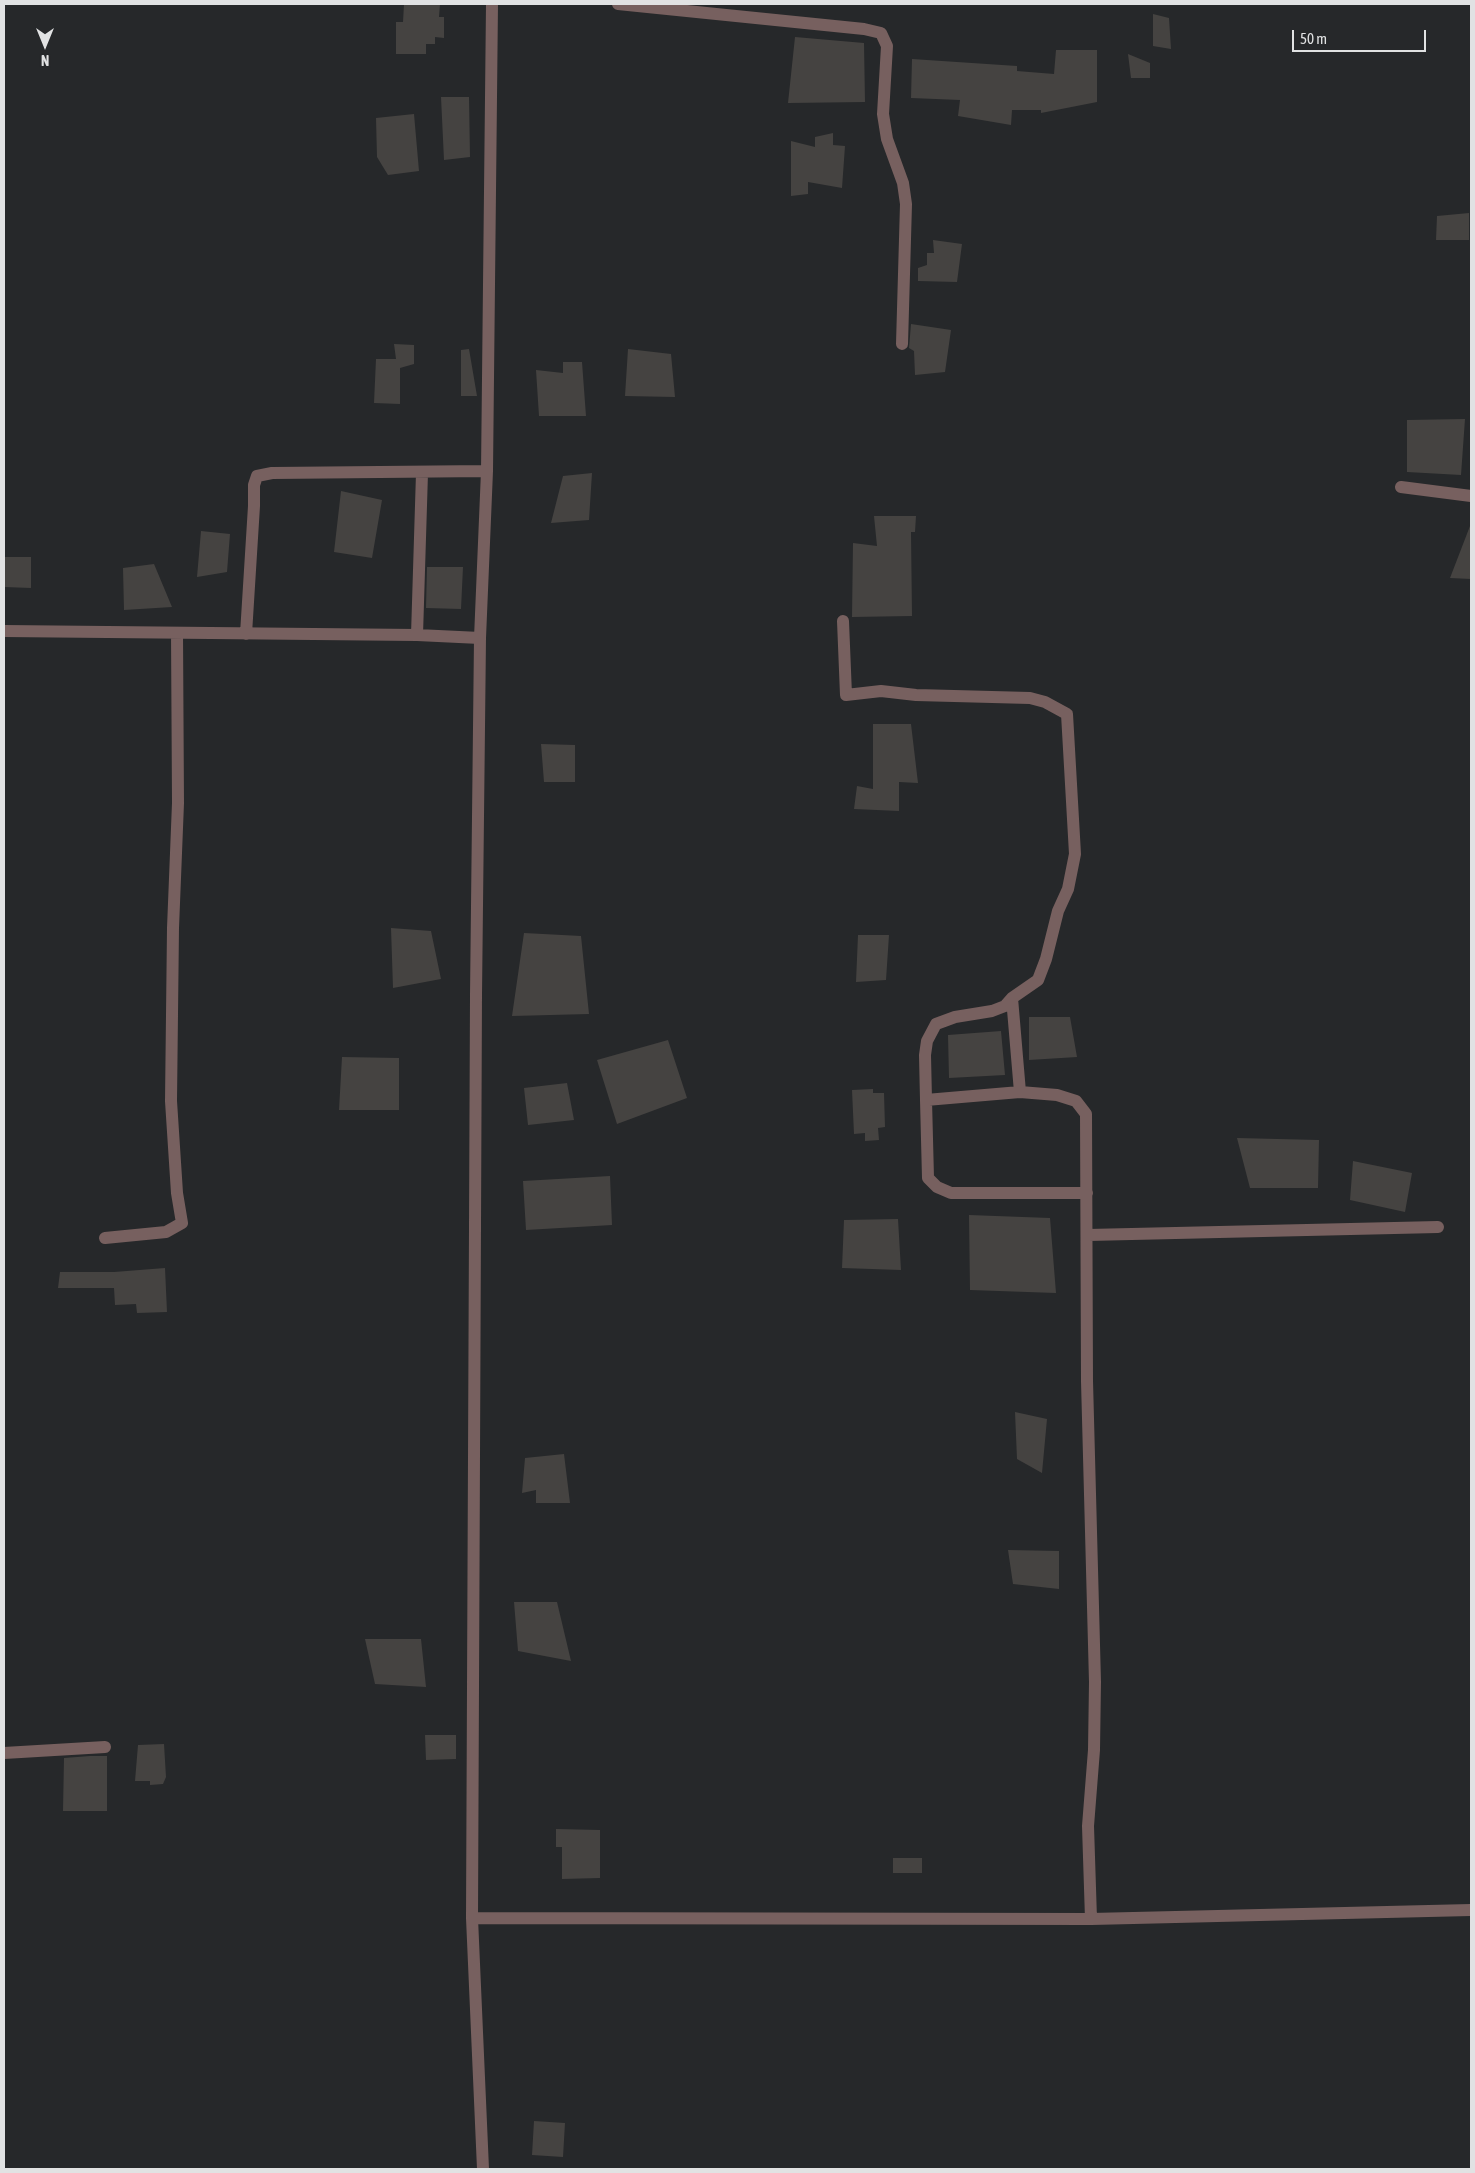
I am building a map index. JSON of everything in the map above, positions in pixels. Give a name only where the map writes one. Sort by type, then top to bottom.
[{"type":"street","points":[[482,2169],[472,1918],[476,995],[480,638],[487,471],[492,4]]},
{"type":"street","points":[[618,4],[864,29],[881,33],[887,46],[883,114],[887,139],[903,183],[906,204],[902,344]]},
{"type":"street","points":[[246,634],[254,485],[257,476],[272,474],[487,471]]},
{"type":"street","points":[[417,635],[422,472]]},
{"type":"street","points":[[1401,487],[1471,496]]},
{"type":"street","points":[[842,622],[846,695],[881,691],[916,695],[1030,698],[1045,702],[1067,714],[1075,854],[1068,889],[1058,911],[1046,959],[1038,980],[1004,1006],[992,1011],[955,1017],[936,1024],[927,1040],[925,1055],[928,1178],[937,1187],[951,1193],[1087,1193]]},
{"type":"street","points":[[4,631],[417,635],[480,638]]},
{"type":"street","points":[[105,1238],[166,1232],[182,1223],[177,1193],[171,1101],[173,928],[178,803],[177,633]]},
{"type":"street","points":[[1012,998],[1020,1092]]},
{"type":"street","points":[[926,1100],[1020,1092],[1076,1100],[1086,1114],[1088,1235],[1087,1381],[1095,1682],[1094,1750],[1088,1826],[1091,1919]]},
{"type":"street","points":[[1088,1235],[1438,1227]]},
{"type":"street","points":[[4,1753],[105,1747]]},
{"type":"street","points":[[472,1918],[1091,1919],[1471,1910]]},
{"type":"building","points":[[404,4],[440,4],[439,17],[444,17],[444,38],[435,37],[435,44],[426,44],[426,54],[396,54],[396,22],[403,22]]},
{"type":"building","points":[[1153,14],[1169,18],[1171,49],[1153,46]]},
{"type":"building","points":[[795,37],[864,43],[865,102],[788,103]]},
{"type":"building","points":[[1056,50],[1097,50],[1097,102],[1041,113],[1041,110],[1012,110],[1011,125],[958,116],[960,100],[911,98],[912,59],[1017,66],[1017,71],[1054,74]]},
{"type":"building","points":[[1128,54],[1150,63],[1150,78],[1131,78]]},
{"type":"building","points":[[441,97],[469,97],[470,157],[444,160]]},
{"type":"building","points":[[414,114],[419,171],[388,175],[377,157],[376,118]]},
{"type":"building","points":[[833,133],[833,145],[845,146],[842,188],[808,182],[808,194],[791,196],[791,141],[815,147],[815,137]]},
{"type":"building","points":[[1469,213],[1469,240],[1436,240],[1437,216]]},
{"type":"building","points":[[933,240],[962,244],[957,282],[918,281],[918,268],[927,265],[927,253],[934,253]]},
{"type":"building","points":[[911,324],[951,330],[945,372],[915,375],[914,351],[909,348]]},
{"type":"building","points":[[394,344],[414,345],[414,364],[400,368],[400,404],[374,403],[376,359],[396,359]]},
{"type":"building","points":[[469,349],[477,396],[461,396],[461,350]]},
{"type":"building","points":[[628,349],[671,354],[675,397],[625,396]]},
{"type":"building","points":[[563,362],[582,362],[586,416],[539,416],[536,370],[563,373]]},
{"type":"building","points":[[1465,419],[1461,475],[1407,472],[1407,420]]},
{"type":"building","points":[[592,473],[589,520],[551,523],[563,476]]},
{"type":"building","points":[[341,491],[382,500],[372,558],[334,552]]},
{"type":"building","points":[[874,516],[916,516],[915,532],[911,532],[912,616],[852,617],[853,543],[877,546]]},
{"type":"building","points":[[1470,526],[1471,579],[1450,578]]},
{"type":"building","points":[[201,531],[230,534],[227,572],[197,577]]},
{"type":"building","points":[[4,557],[31,557],[31,588],[4,587]]},
{"type":"building","points":[[154,564],[172,607],[124,610],[123,568]]},
{"type":"building","points":[[427,567],[463,567],[461,609],[426,608]]},
{"type":"building","points":[[873,724],[911,724],[918,783],[899,782],[899,811],[854,809],[857,786],[873,789]]},
{"type":"building","points":[[541,744],[575,745],[575,782],[544,782]]},
{"type":"building","points":[[391,928],[431,931],[441,979],[393,988]]},
{"type":"building","points":[[524,933],[581,936],[589,1014],[512,1016]]},
{"type":"building","points":[[858,935],[889,935],[886,980],[856,982]]},
{"type":"building","points":[[1029,1017],[1070,1017],[1077,1057],[1029,1060]]},
{"type":"building","points":[[1001,1031],[1005,1075],[949,1078],[948,1035]]},
{"type":"building","points":[[668,1040],[687,1098],[617,1124],[597,1060]]},
{"type":"building","points":[[342,1057],[399,1058],[399,1110],[339,1110]]},
{"type":"building","points":[[567,1083],[574,1120],[528,1125],[524,1088]]},
{"type":"building","points":[[873,1089],[873,1093],[884,1093],[885,1127],[878,1128],[879,1140],[865,1141],[865,1133],[854,1134],[852,1090]]},
{"type":"building","points":[[1237,1138],[1319,1140],[1318,1188],[1250,1188]]},
{"type":"building","points":[[1353,1161],[1412,1173],[1405,1212],[1350,1200]]},
{"type":"building","points":[[610,1176],[612,1225],[526,1230],[523,1181]]},
{"type":"building","points":[[969,1215],[1050,1218],[1056,1293],[970,1290]]},
{"type":"building","points":[[898,1219],[901,1270],[842,1268],[844,1220]]},
{"type":"building","points":[[165,1268],[167,1312],[137,1313],[136,1304],[115,1305],[114,1288],[58,1288],[60,1272],[114,1272]]},
{"type":"building","points":[[1015,1412],[1047,1419],[1042,1473],[1017,1459]]},
{"type":"building","points":[[564,1454],[570,1503],[536,1503],[536,1490],[522,1493],[525,1458]]},
{"type":"building","points":[[1008,1550],[1059,1551],[1059,1589],[1013,1584]]},
{"type":"building","points":[[514,1602],[557,1602],[571,1661],[518,1651]]},
{"type":"building","points":[[365,1639],[421,1639],[426,1687],[375,1684]]},
{"type":"building","points":[[425,1735],[456,1735],[456,1759],[426,1760]]},
{"type":"building","points":[[164,1744],[166,1777],[163,1784],[150,1785],[150,1781],[135,1781],[138,1745]]},
{"type":"building","points":[[107,1756],[107,1811],[63,1811],[64,1758]]},
{"type":"building","points":[[556,1829],[600,1830],[600,1878],[562,1879],[562,1847],[556,1847]]},
{"type":"building","points":[[893,1858],[922,1858],[922,1873],[893,1873]]},
{"type":"building","points":[[534,2121],[565,2123],[563,2157],[532,2155]]}]
